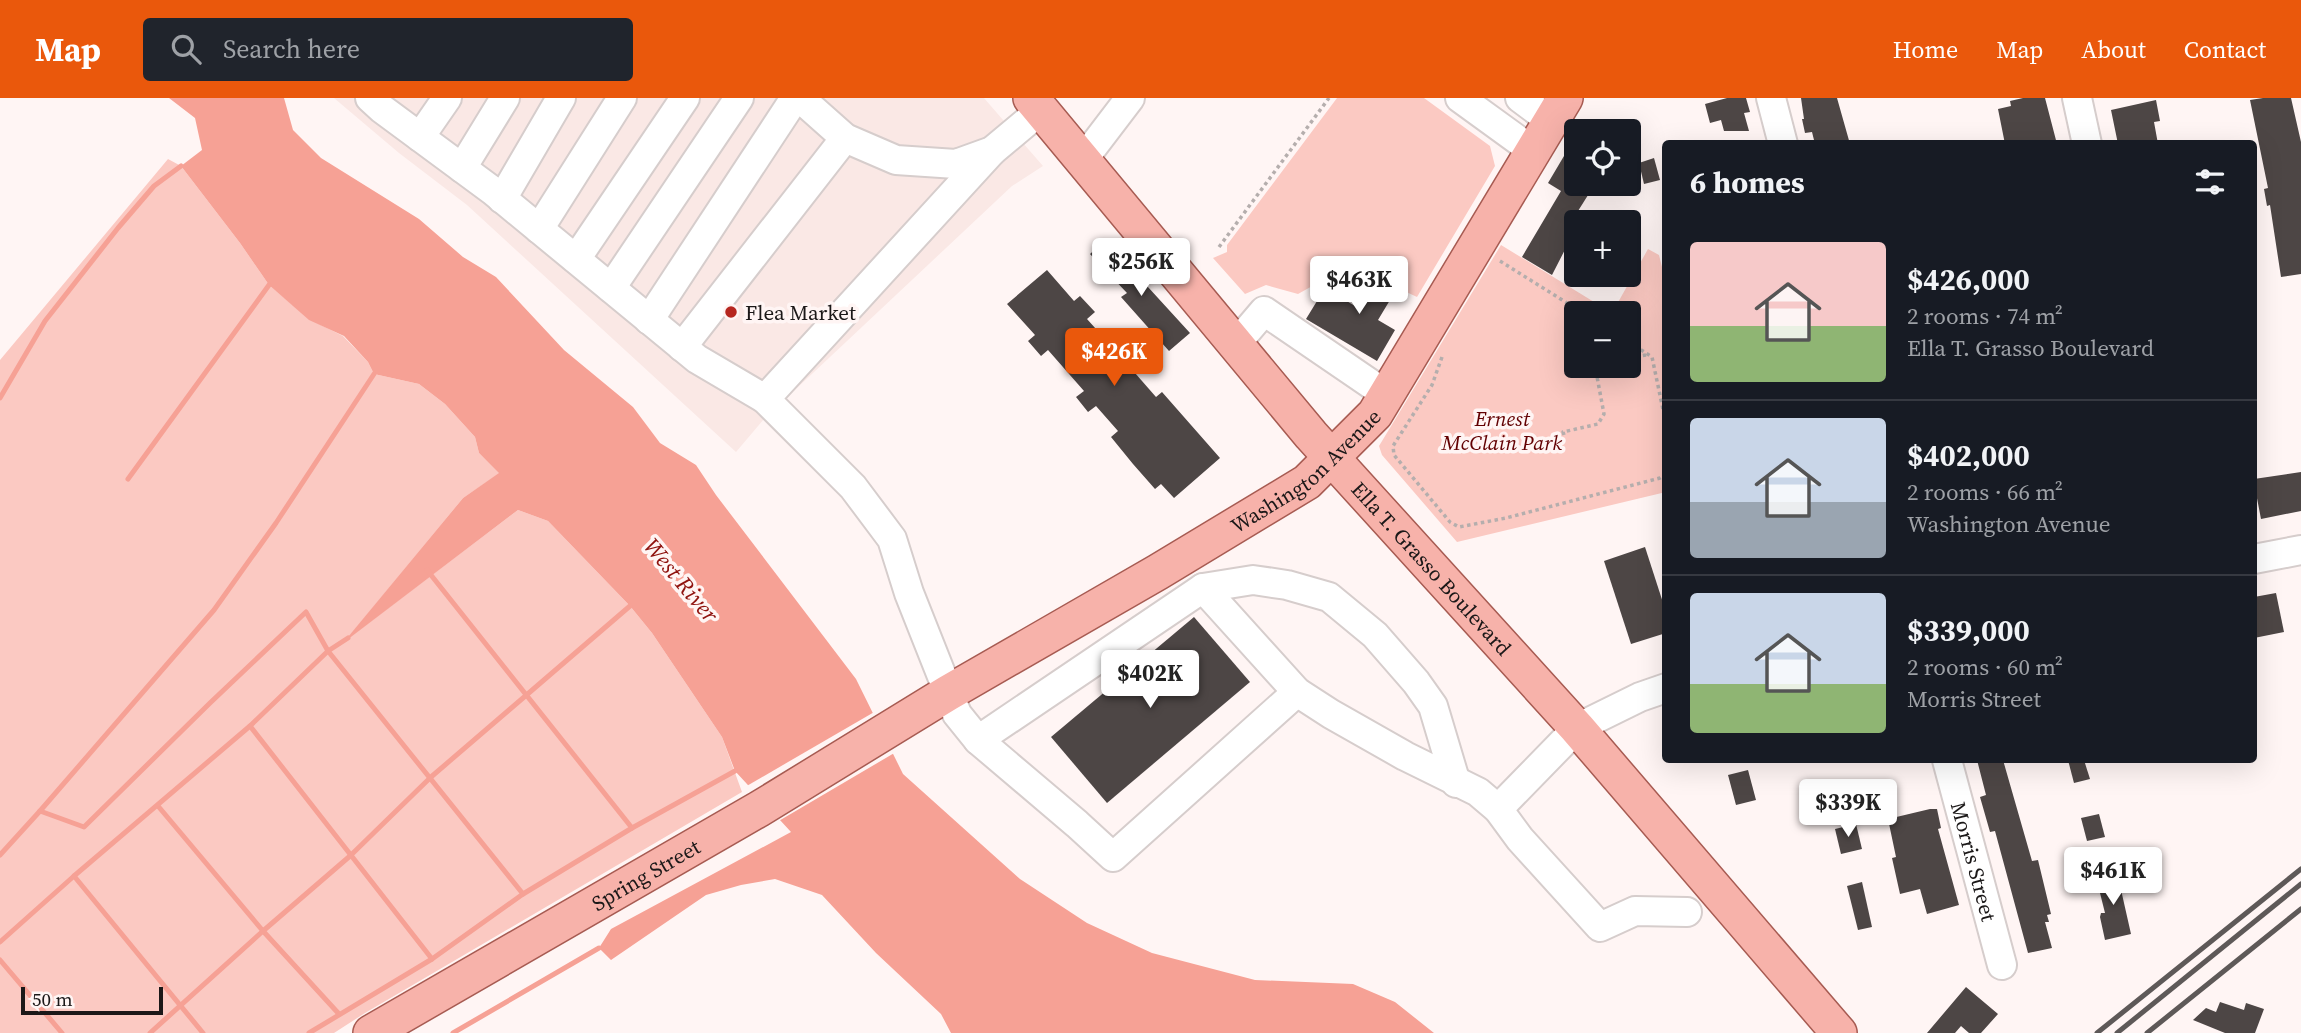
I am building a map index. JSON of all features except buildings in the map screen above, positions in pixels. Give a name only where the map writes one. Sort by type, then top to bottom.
[{"type":"main road","name":"Ella T. Grasso Boulevard","points":[[1036,104],[1331,458],[1577,728],[1839,1033]]},
{"type":"main road","name":"Washington Avenue","points":[[918,712],[1307,482],[1375,414],[1558,109]]},
{"type":"main road","name":"Spring Street","points":[[371,1033],[759,809],[918,712]]},
{"type":"street","points":[[420,137],[447,98]]},
{"type":"street","points":[[462,168],[505,98]]},
{"type":"street","points":[[502,199],[561,98]]},
{"type":"street","points":[[540,229],[622,98]]},
{"type":"street","points":[[576,259],[685,98]]},
{"type":"street","points":[[611,288],[739,98]]},
{"type":"street","points":[[649,320],[797,98],[845,138],[895,160],[956,164],[992,151]]},
{"type":"street","points":[[1082,161],[1130,98]]},
{"type":"street","points":[[1460,98],[1533,151]]},
{"type":"street","points":[[1520,98],[1558,109]]},
{"type":"street","points":[[1771,98],[1782,140]]},
{"type":"street","points":[[2077,98],[2086,140]]},
{"type":"street","points":[[378,101],[420,137],[540,229],[696,359],[765,399],[853,487],[892,539],[909,593],[954,710],[978,740],[1113,857],[1297,692]]},
{"type":"street","points":[[765,399],[1036,104]]},
{"type":"street","points":[[682,347],[845,138]]},
{"type":"street","points":[[1235,345],[1264,311],[1387,395]]},
{"type":"street","points":[[2257,558],[2301,550]]},
{"type":"street","points":[[978,740],[1203,588],[1253,580],[1287,585],[1329,597],[1375,635],[1433,706],[1456,783]]},
{"type":"street","points":[[1203,588],[1297,692],[1331,714],[1456,783],[1478,792],[1498,809],[1520,839],[1600,927],[1635,911],[1687,912]]},
{"type":"street","points":[[1498,809],[1577,728],[1640,697],[1662,689]]},
{"type":"street","name":"Morris Street","points":[[1948,763],[2002,965]]},
{"type":"path","points":[[1219,247],[1329,98]]},
{"type":"path","points":[[1494,271],[1500,260],[1564,301]]},
{"type":"path","points":[[1641,351],[1652,357],[1662,405]]},
{"type":"path","points":[[1641,356],[1646,355]]},
{"type":"path","points":[[1442,357],[1432,385],[1393,446],[1394,455],[1450,522],[1459,527],[1506,518],[1662,477]]},
{"type":"path","points":[[1564,435],[1563,432],[1598,424],[1602,420],[1604,414],[1597,378]]},
{"type":"shaded area","name":"Flea Market","points":[[334,98],[984,98],[1043,166],[1012,186],[764,419],[736,452],[467,205],[399,153]]},
{"type":"green space","points":[[1337,98],[1424,98],[1490,146],[1495,166],[1417,297],[1400,289],[1407,274],[1385,261],[1365,292],[1323,280],[1298,294],[1266,285],[1245,294],[1213,258],[1227,252],[1227,245]]},
{"type":"green space","points":[[168,159],[181,166],[269,285],[309,319],[343,336],[368,362],[374,374],[419,384],[445,404],[475,437],[479,453],[500,473],[463,498],[346,640],[518,510],[548,521],[630,606],[652,633],[722,737],[742,792],[334,1033],[0,1033],[0,360]]},
{"type":"green space","name":"Ernest McClain Park","points":[[1501,245],[1564,284],[1564,287],[1570,287],[1592,301],[1564,301],[1564,378],[1641,378],[1641,301],[1619,301],[1627,287],[1641,287],[1641,261],[1648,249],[1659,255],[1662,267],[1662,493],[1457,542],[1382,455],[1379,446]]},
{"type":"water","name":"West River","points":[[169,98],[284,98],[293,130],[321,158],[419,219],[463,257],[496,277],[564,350],[633,407],[660,443],[696,465],[856,679],[903,774],[1020,879],[1087,923],[1152,953],[1255,980],[1353,984],[1395,1002],[1434,1033],[951,1033],[941,1014],[876,953],[822,895],[775,879],[706,895],[611,960],[599,948],[611,929],[791,832],[735,771],[722,737],[652,633],[630,606],[548,521],[518,510],[343,643],[463,498],[499,473],[479,453],[475,437],[445,404],[419,384],[374,374],[368,362],[344,336],[309,320],[269,285],[181,166],[202,150],[195,118]]},
{"type":"pier","points":[[876,711],[896,752],[777,822],[745,787]]},
{"type":"waterway","points":[[0,398],[45,321],[154,186],[181,166]]},
{"type":"waterway","points":[[128,479],[269,285]]},
{"type":"waterway","points":[[40,811],[214,610],[276,523],[374,374]]},
{"type":"waterway","points":[[427,570],[632,828]]},
{"type":"waterway","points":[[150,1033],[350,856],[431,777],[630,606]]},
{"type":"waterway","points":[[0,855],[40,811],[84,827],[306,612],[328,651],[348,638]]},
{"type":"waterway","points":[[0,942],[250,726],[328,651],[523,894]]},
{"type":"waterway","points":[[250,726],[432,959]]},
{"type":"waterway","points":[[309,1033],[432,959],[523,894],[632,828],[735,771]]},
{"type":"waterway","points":[[158,806],[263,931],[339,1014]]},
{"type":"waterway","points":[[74,876],[203,1033]]},
{"type":"waterway","points":[[453,1033],[599,948]]},
{"type":"waterway","points":[[0,960],[62,1033]]},
{"type":"railway","points":[[2097,1033],[2301,869]]},
{"type":"railway","points":[[2117,1033],[2301,884]]},
{"type":"railway","points":[[2147,1033],[2301,909]]},
{"type":"place","name":"Flea Market","points":[[731,312]]}]
